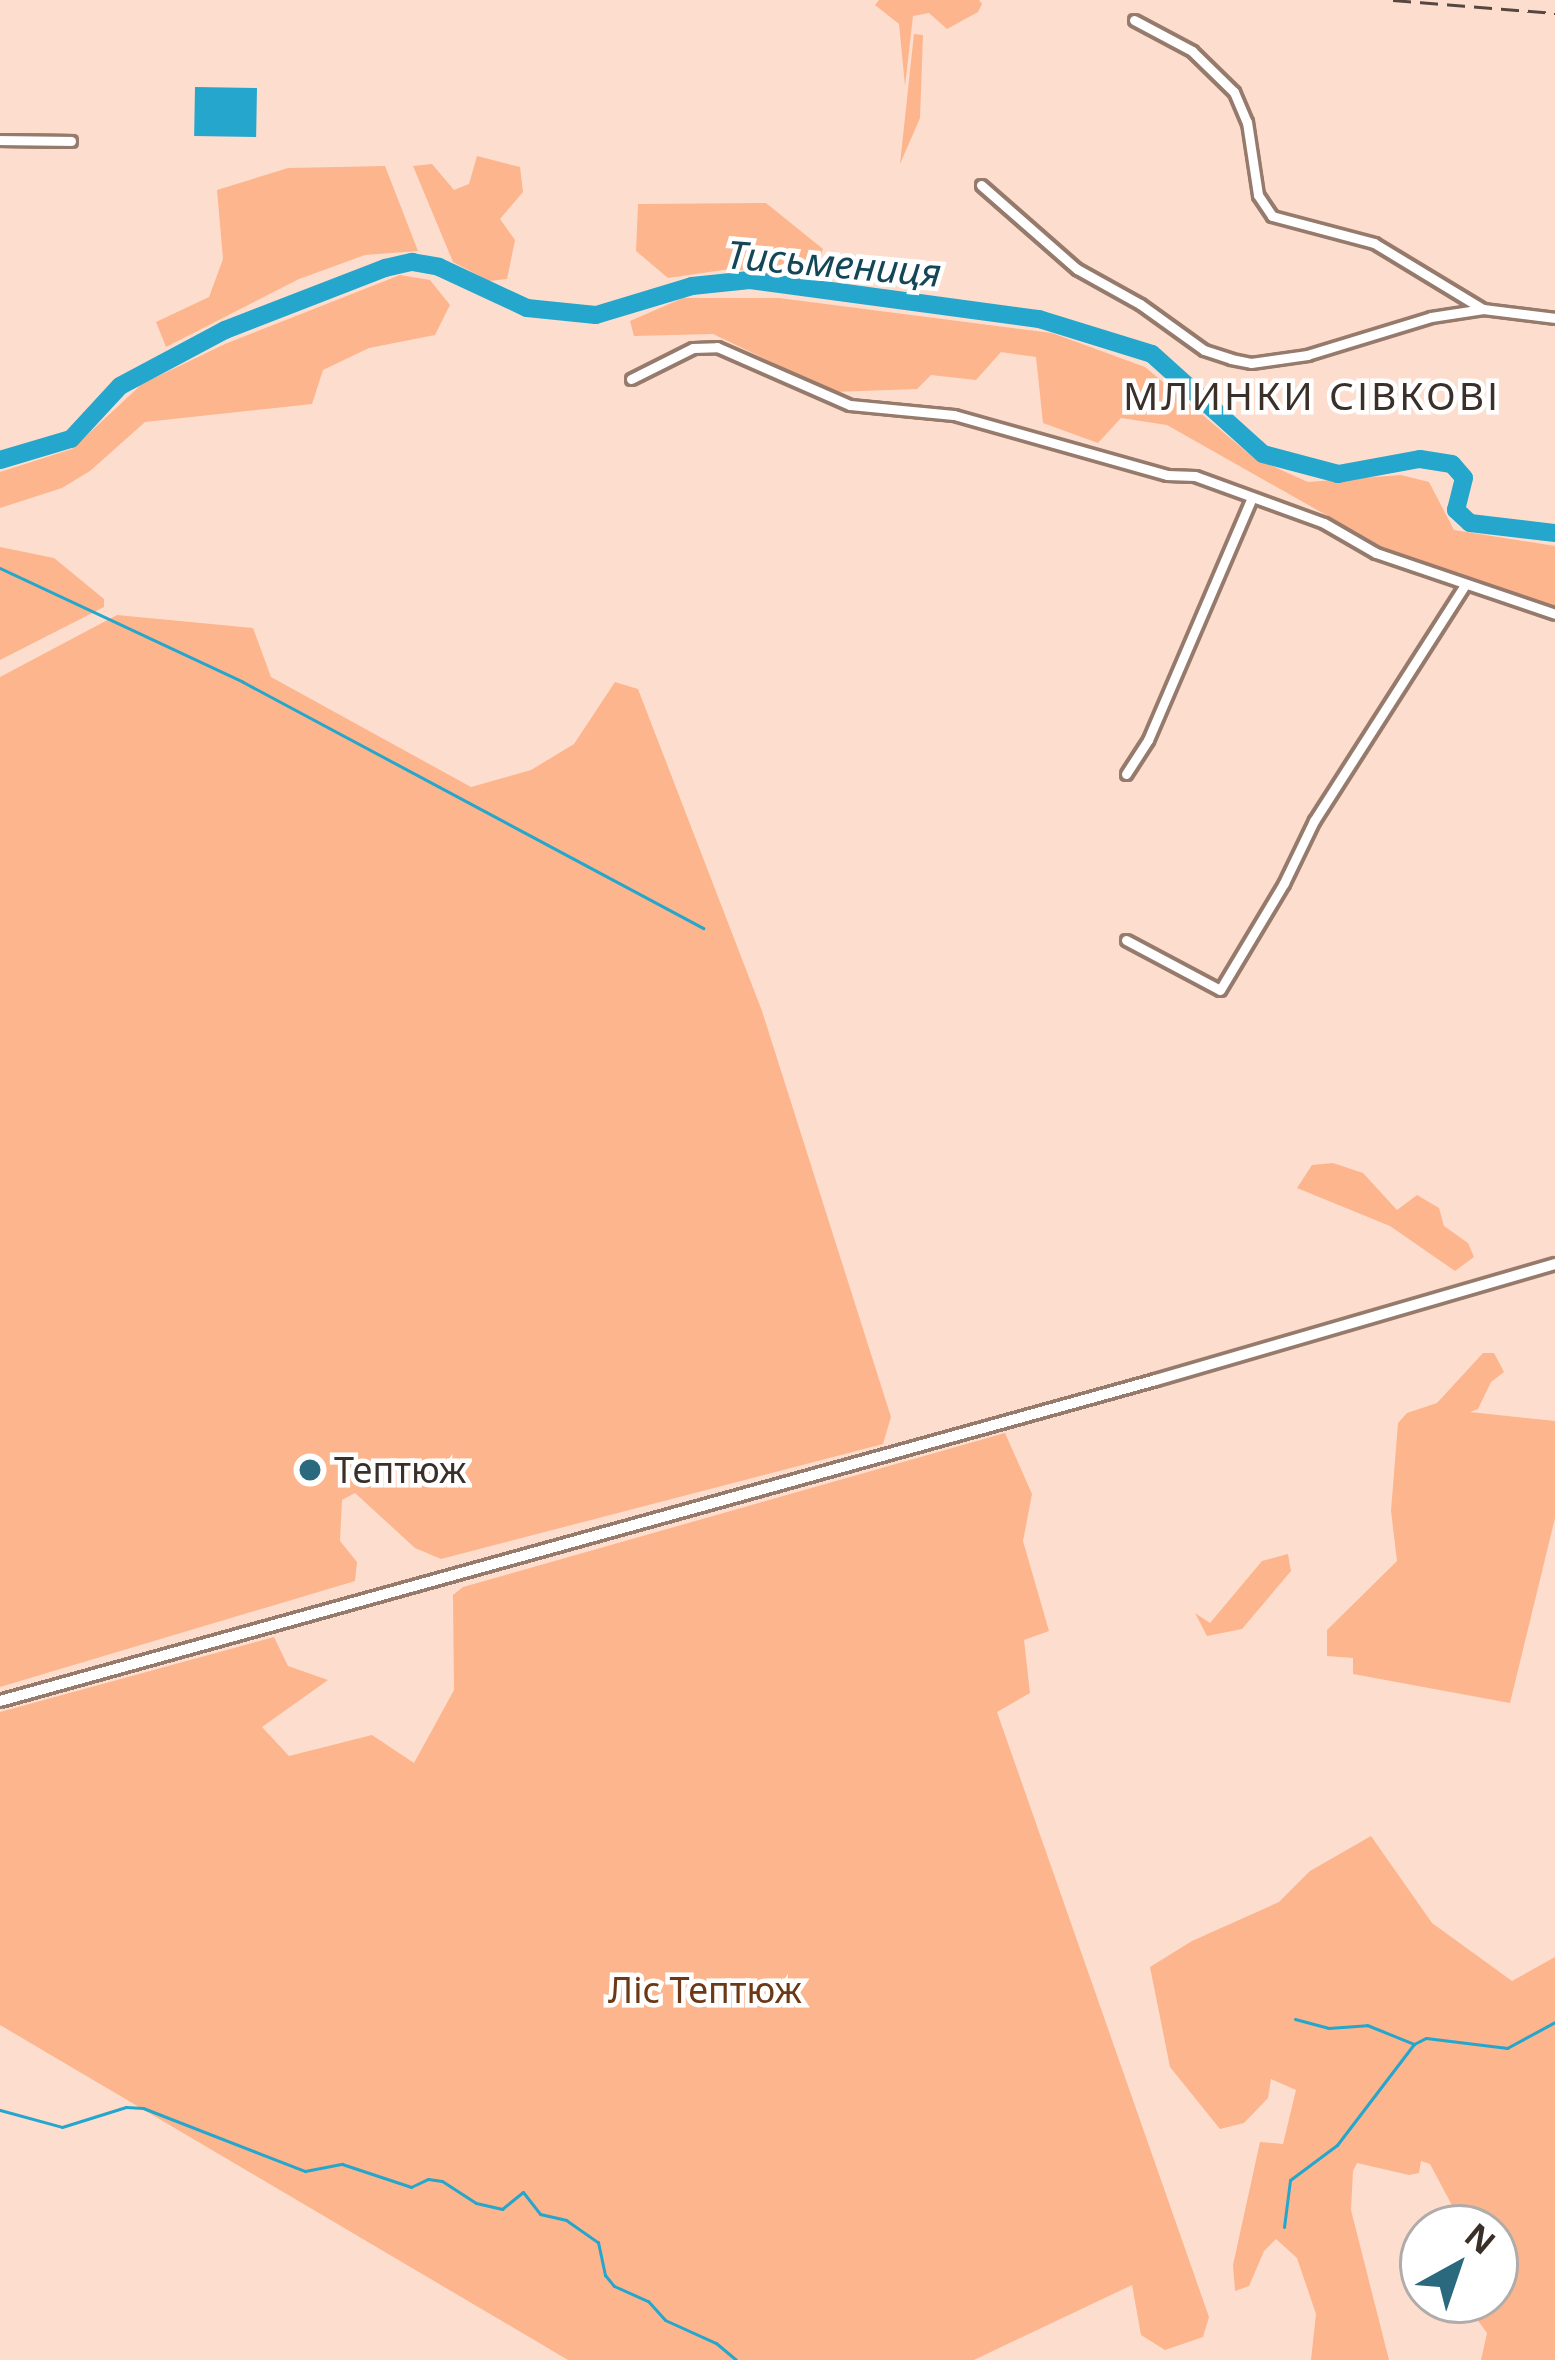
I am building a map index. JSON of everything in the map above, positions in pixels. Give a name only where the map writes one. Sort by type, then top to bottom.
[{"type":"street","points":[[1134,20],[1192,51],[1234,92],[1244,108],[1258,195],[1272,216],[1374,243],[1483,309]]},
{"type":"street","points":[[0,140],[71,141]]},
{"type":"street","points":[[981,185],[1077,269],[1140,304],[1204,350],[1231,359],[1251,363],[1306,356],[1431,317],[1483,309],[1555,318]]},
{"type":"street","points":[[631,379],[708,345],[850,405],[955,416],[1167,475],[1195,476],[1324,523],[1376,554],[1555,614]]},
{"type":"street","points":[[1126,774],[1148,740],[1251,500]]},
{"type":"street","points":[[1126,940],[1220,990],[1284,884],[1314,821],[1464,586]]},
{"type":"street","points":[[0,1700],[1184,1372],[1555,1264]]},
{"type":"green space","points":[[879,0],[979,0],[982,4],[978,12],[947,29],[929,13],[913,16],[905,86],[899,24],[875,5]]},
{"type":"green space","points":[[914,34],[923,35],[920,118],[900,164]]},
{"type":"green space","points":[[477,156],[520,167],[523,192],[500,219],[515,240],[507,279],[489,281],[453,262],[413,166],[432,164],[454,190],[469,184]]},
{"type":"green space","points":[[385,166],[418,251],[365,255],[299,279],[166,347],[156,322],[209,297],[223,259],[217,190],[288,168]]},
{"type":"green space","points":[[766,203],[823,249],[813,276],[730,269],[668,278],[636,251],[638,204]]},
{"type":"green space","points":[[400,275],[430,280],[450,305],[435,335],[369,348],[323,370],[312,404],[145,422],[90,471],[62,488],[0,508],[0,472],[72,449],[142,384],[225,344]]},
{"type":"green space","points":[[683,298],[779,298],[1052,333],[1145,367],[1254,458],[1308,482],[1401,475],[1429,482],[1454,530],[1555,546],[1555,609],[1537,608],[1395,554],[1167,425],[1121,418],[1098,443],[1043,423],[1036,357],[1001,352],[976,380],[931,375],[917,389],[834,392],[713,334],[634,336],[630,321]]},
{"type":"green space","points":[[0,547],[54,558],[104,599],[104,607],[0,660]]},
{"type":"green space","points":[[117,615],[253,628],[271,677],[471,787],[531,770],[574,744],[615,682],[638,689],[762,1011],[891,1417],[883,1444],[441,1559],[415,1548],[355,1493],[342,1500],[340,1541],[357,1562],[355,1581],[0,1687],[0,677]]},
{"type":"green space","points":[[1333,1163],[1363,1173],[1397,1210],[1417,1195],[1439,1208],[1444,1226],[1468,1243],[1474,1257],[1455,1271],[1390,1226],[1297,1188],[1312,1165]]},
{"type":"green space","points":[[1483,1353],[1494,1353],[1504,1372],[1491,1382],[1478,1409],[1470,1412],[1555,1421],[1555,1518],[1510,1703],[1353,1674],[1353,1658],[1327,1656],[1327,1630],[1397,1561],[1391,1511],[1398,1423],[1407,1413],[1437,1403]]},
{"type":"green space","name":"Ліс Тептюж","points":[[1005,1433],[1032,1494],[1023,1541],[1049,1631],[1024,1640],[1030,1693],[997,1712],[1209,2317],[1203,2337],[1165,2350],[1141,2335],[1132,2285],[974,2360],[568,2360],[0,2025],[0,1712],[274,1637],[288,1666],[328,1680],[262,1727],[289,1756],[372,1735],[414,1763],[454,1690],[453,1595],[463,1587]]},
{"type":"green space","points":[[1288,1554],[1291,1571],[1242,1629],[1207,1636],[1195,1613],[1210,1623],[1262,1561]]},
{"type":"green space","points":[[1371,1836],[1432,1923],[1512,1981],[1555,1957],[1555,2360],[1481,2360],[1487,2333],[1480,2324],[1519,2324],[1519,2204],[1451,2204],[1430,2164],[1421,2161],[1419,2173],[1409,2175],[1357,2163],[1353,2171],[1351,2210],[1389,2360],[1311,2360],[1316,2314],[1297,2258],[1276,2239],[1264,2251],[1249,2286],[1235,2291],[1233,2265],[1260,2142],[1283,2144],[1296,2090],[1271,2079],[1268,2098],[1244,2123],[1220,2129],[1170,2067],[1150,1967],[1192,1941],[1279,1902],[1310,1871]]},
{"type":"water","points":[[195,87],[257,88],[256,137],[194,136]]},
{"type":"waterway","name":"Тисьмениця","points":[[0,460],[71,439],[120,386],[225,330],[412,262],[439,267],[527,308],[596,315],[692,286],[750,280],[1039,319],[1152,354],[1263,454],[1338,474],[1420,459],[1452,464],[1464,478],[1456,510],[1470,523],[1555,533]]},
{"type":"waterway","points":[[0,568],[243,682],[703,928]]},
{"type":"waterway","points":[[1295,2019],[1328,2028],[1367,2025],[1414,2044]]},
{"type":"waterway","points":[[1284,2227],[1290,2180],[1337,2145],[1414,2044],[1426,2038],[1507,2048],[1555,2022]]},
{"type":"waterway","points":[[0,2110],[62,2127],[126,2107],[143,2108],[305,2171],[342,2164],[411,2187],[428,2179],[442,2181],[476,2203],[502,2209],[523,2192],[540,2214],[566,2220],[598,2242],[605,2275],[614,2286],[648,2301],[665,2320],[716,2343],[736,2360]]},
{"type":"railway","points":[[1393,0],[1555,13]]},
{"type":"place","name":"Тептюж","points":[[310,1470]]},
{"type":"district","name":"МЛИНКИ СІВКОВІ","points":[[1312,395]]}]
